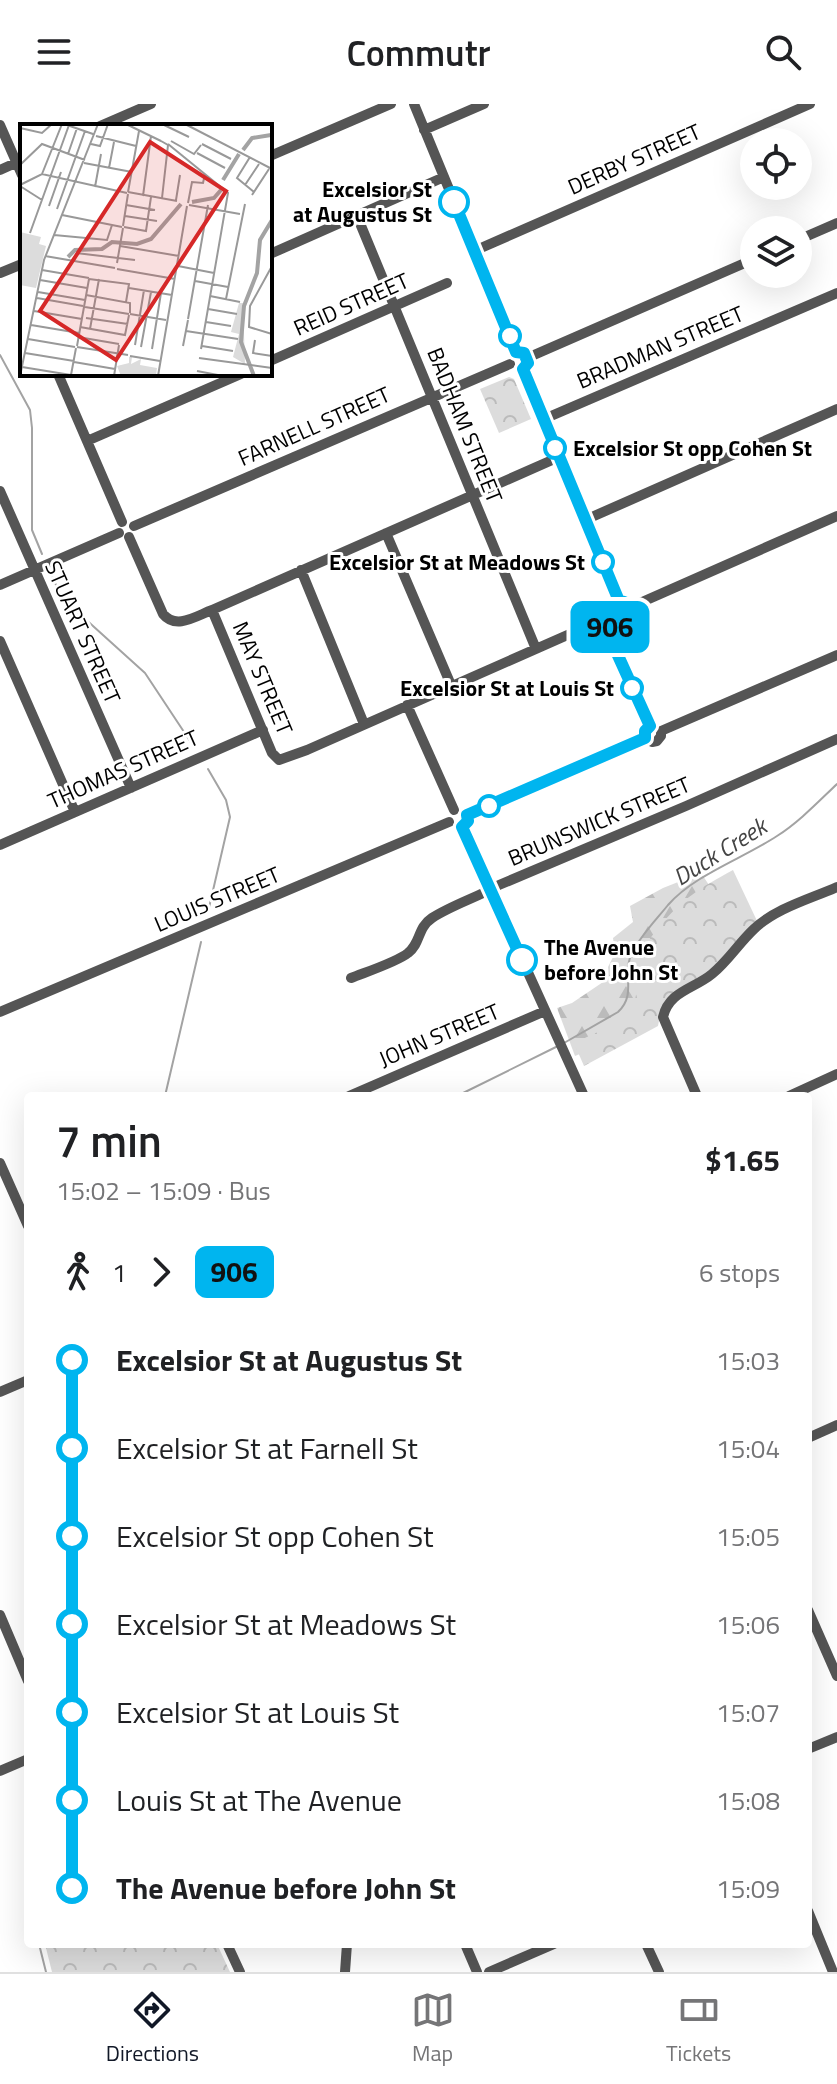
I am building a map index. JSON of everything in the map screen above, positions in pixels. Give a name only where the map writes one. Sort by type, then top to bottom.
[{"type":"street","points":[[105,124],[151,104]]},
{"type":"street","points":[[272,155],[391,104]]},
{"type":"street","points":[[414,104],[516,352]]},
{"type":"street","points":[[424,130],[484,104]]},
{"type":"street","name":"DERBY STREET","points":[[474,251],[810,104]]},
{"type":"street","points":[[0,125],[19,161],[0,170]]},
{"type":"street","points":[[272,253],[444,177]]},
{"type":"street","name":"BADHAM STREET","points":[[357,216],[536,649]]},
{"type":"street","points":[[812,234],[837,223]]},
{"type":"street","points":[[0,273],[20,265]]},
{"type":"street","points":[[527,358],[740,265]]},
{"type":"street","name":"REID STREET","points":[[272,360],[447,283]]},
{"type":"street","name":"BRADMAN STREET","points":[[544,419],[837,293]]},
{"type":"street","points":[[516,352],[524,353],[527,358],[528,363],[523,369],[517,370],[510,364],[510,358],[516,352]]},
{"type":"street","name":"FARNELL STREET","points":[[0,585],[510,364]]},
{"type":"street","points":[[523,369],[623,604]]},
{"type":"street","points":[[59,376],[163,614],[177,623],[559,457]]},
{"type":"street","points":[[87,441],[236,376]]},
{"type":"street","points":[[585,520],[837,409]]},
{"type":"street","name":"STUART STREET","points":[[0,491],[131,788]]},
{"type":"street","points":[[650,726],[598,618],[608,613],[613,604],[623,604],[837,516]]},
{"type":"street","points":[[386,533],[451,685]]},
{"type":"street","points":[[301,570],[364,724],[536,649],[602,626]]},
{"type":"street","name":"MAY STREET","points":[[212,610],[272,753],[279,760],[364,724]]},
{"type":"street","points":[[0,641],[75,812]]},
{"type":"street","points":[[661,731],[837,655]]},
{"type":"street","points":[[407,705],[454,810]]},
{"type":"street","points":[[645,738],[645,731],[650,726],[656,726],[661,731]]},
{"type":"street","name":"THOMAS STREET","points":[[0,845],[263,730]]},
{"type":"street","points":[[645,738],[657,741],[661,731]]},
{"type":"street","points":[[467,815],[645,738]]},
{"type":"street","name":"BRUNSWICK STREET","points":[[351,978],[408,954],[416,944],[423,924],[435,916],[837,739]]},
{"type":"street","points":[[460,809],[467,815],[468,821],[462,827],[453,827],[449,822],[454,810],[460,809]]},
{"type":"street","name":"LOUIS STREET","points":[[0,1012],[449,822]]},
{"type":"street","points":[[462,827],[582,1092]]},
{"type":"street","points":[[695,1092],[663,1017],[665,1009],[675,996],[715,972],[756,927],[779,912],[837,887]]},
{"type":"street","name":"JOHN STREET","points":[[358,1092],[545,1011]]},
{"type":"street","points":[[798,1092],[837,1074]]},
{"type":"street","points":[[0,1163],[24,1217]]},
{"type":"street","points":[[0,1392],[24,1382]]},
{"type":"street","points":[[812,1436],[837,1425]]},
{"type":"street","points":[[0,1615],[24,1672]]},
{"type":"street","points":[[812,1619],[837,1676]]},
{"type":"street","points":[[825,1650],[837,1645]]},
{"type":"street","points":[[812,1747],[837,1737]]},
{"type":"street","points":[[0,1771],[24,1761]]},
{"type":"street","points":[[812,1921],[833,1972]]},
{"type":"street","points":[[229,1948],[240,1972]]},
{"type":"street","points":[[345,1972],[347,1948]]},
{"type":"street","points":[[467,1948],[477,1972]]},
{"type":"street","points":[[489,1972],[545,1948]]},
{"type":"street","points":[[648,1948],[659,1972]]},
{"type":"green space","points":[[509,377],[514,379],[531,419],[499,433],[480,389]]},
{"type":"green space","points":[[733,870],[758,923],[712,971],[661,1010],[658,1026],[584,1066],[574,1043],[628,1013],[636,996],[639,958],[653,934],[684,901]]},
{"type":"green space","points":[[701,873],[713,891],[629,1021],[594,1048],[575,1056],[557,1008],[572,1003],[609,978],[608,967],[615,953],[613,938],[633,922],[630,906],[663,888]]},
{"type":"green space","points":[[46,1948],[219,1948],[230,1972],[52,1972]]},
{"type":"waterway","points":[[0,355],[30,410],[32,530],[42,554]]},
{"type":"waterway","points":[[52,576],[62,598],[145,673],[194,747]]},
{"type":"waterway","points":[[208,769],[226,800],[230,817],[208,912]]},
{"type":"waterway","name":"Duck Creek","points":[[564,1043],[618,1012],[624,1005],[631,955],[648,929],[679,894],[785,830],[837,784]]},
{"type":"waterway","points":[[166,1092],[201,942]]},
{"type":"waterway","name":"Duck Creek","points":[[465,1092],[558,1046]]},
{"type":"waterway","name":"Duck Creek","points":[[40,1948],[46,1972]]},
{"type":"bus line","name":"906","points":[[454,202],[516,352],[524,353],[527,358],[528,363],[523,369],[619,601],[624,602],[627,608],[606,629],[650,726],[645,731],[645,738],[467,815],[468,821],[462,827],[522,960]]},
{"type":"place","name":"Excelsior St at Augustus St","points":[[454,202]]},
{"type":"place","name":"Excelsior St opp Cohen St","points":[[555,448]]},
{"type":"place","name":"Excelsior St at Meadows St","points":[[603,562]]},
{"type":"place","name":"Excelsior St at Louis St","points":[[632,688]]},
{"type":"place","name":"The Avenue before John St","points":[[522,960]]}]
